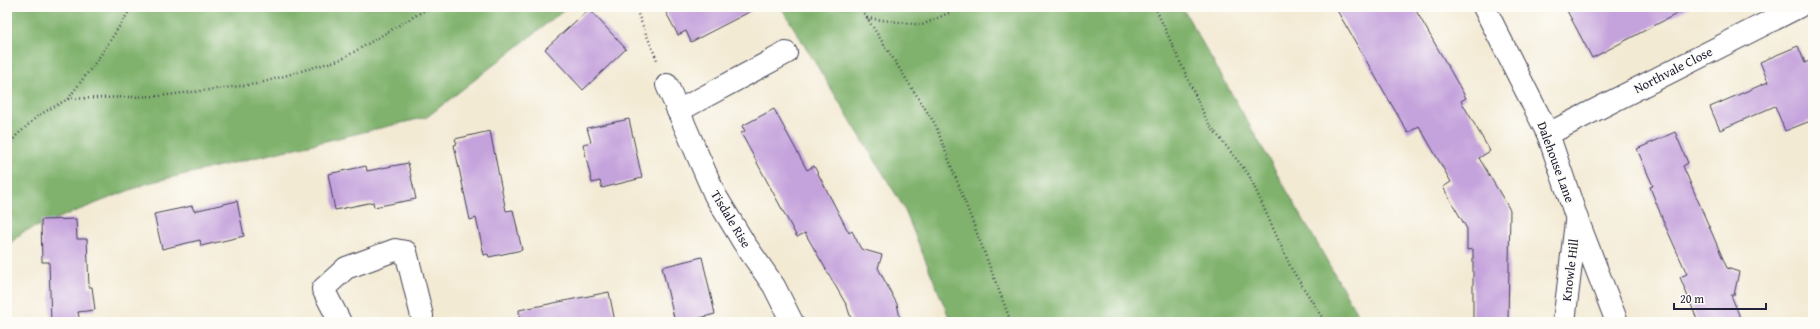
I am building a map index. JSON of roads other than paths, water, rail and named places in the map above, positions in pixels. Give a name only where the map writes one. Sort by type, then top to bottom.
[{"type":"street","name":"Dalehouse Lane","points":[[1484,7],[1548,134],[1577,219],[1617,322]]},
{"type":"street","name":"Northvale Close","points":[[1548,134],[1798,7]]},
{"type":"street","points":[[678,111],[786,53]]},
{"type":"street","name":"Tisdale Rise","points":[[667,85],[715,195],[744,243],[774,286],[792,322]]},
{"type":"street","name":"Knowle Hill","points":[[1564,322],[1577,219]]},
{"type":"street","points":[[340,322],[323,289],[346,268],[395,250],[406,252],[422,316]]}]
